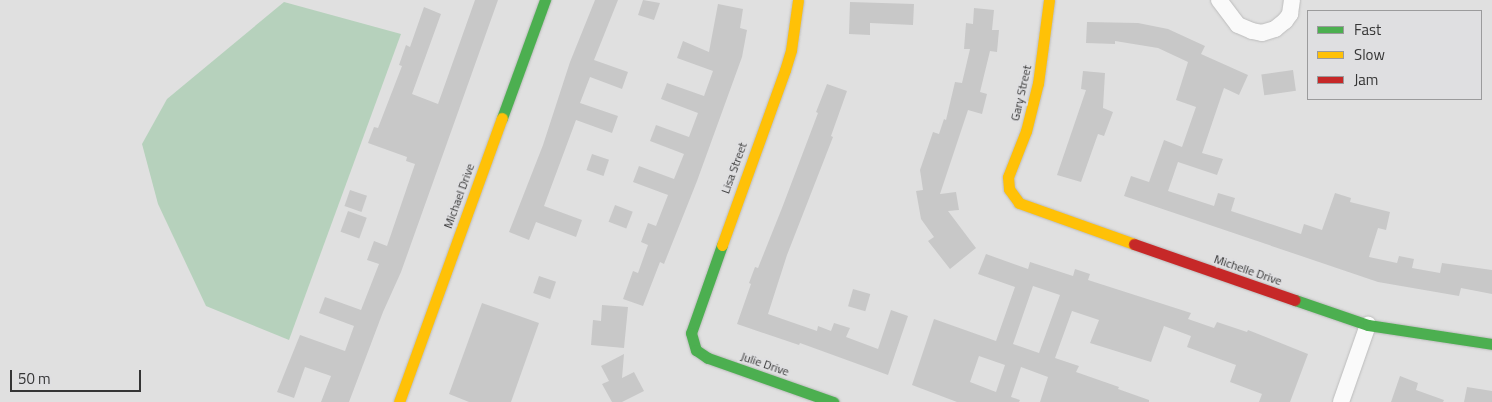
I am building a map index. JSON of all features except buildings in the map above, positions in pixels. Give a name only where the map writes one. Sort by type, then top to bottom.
[{"type":"street","name":"Michael Drive","points":[[399,402],[545,0]]},
{"type":"street","name":"Lisa Street","points":[[694,344],[691,333],[692,324],[791,50],[798,0]]},
{"type":"street","name":"Gary Street","points":[[1009,188],[1008,177],[1026,131],[1038,84],[1049,0]]},
{"type":"street","points":[[1219,0],[1238,25],[1262,33],[1275,29],[1285,21],[1290,14],[1292,0]]},
{"type":"street","name":"Michelle Drive","points":[[1009,188],[1014,199],[1025,206],[1368,325],[1492,344]]},
{"type":"street","points":[[1341,402],[1368,325]]},
{"type":"street","name":"Julie Drive","points":[[694,344],[696,350],[708,358],[833,402]]},
{"type":"green space","points":[[284,2],[401,34],[289,340],[206,306],[158,204],[142,144],[167,99]]},
{"type":"traffic: fast","points":[[502,118],[545,0]]},
{"type":"traffic: fast","points":[[722,245],[691,333],[696,350],[708,358],[833,402]]},
{"type":"traffic: fast","points":[[1295,300],[1368,325],[1492,344]]},
{"type":"traffic: slow","points":[[722,245],[785,70],[791,50],[798,0]]},
{"type":"traffic: slow","points":[[1049,0],[1038,83],[1026,131],[1008,177],[1009,189],[1019,203],[1134,244]]},
{"type":"traffic: slow","points":[[399,402],[502,118]]},
{"type":"traffic: jam","points":[[1134,244],[1295,300]]}]
